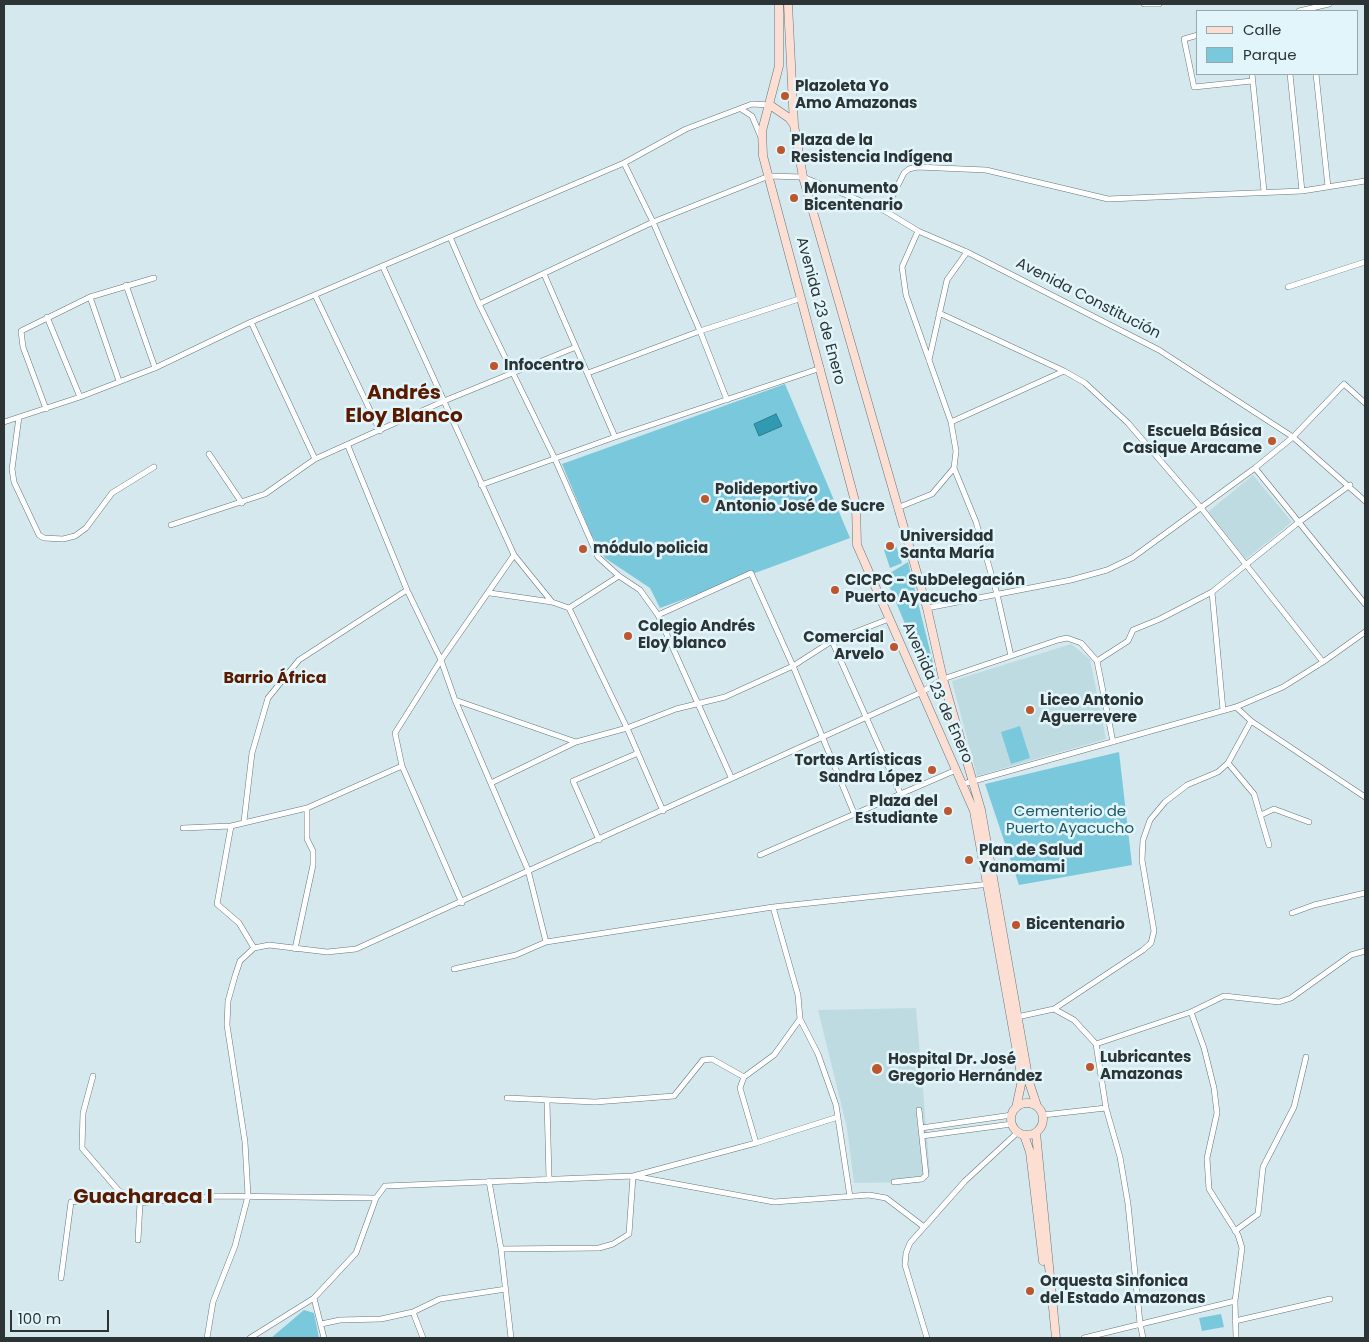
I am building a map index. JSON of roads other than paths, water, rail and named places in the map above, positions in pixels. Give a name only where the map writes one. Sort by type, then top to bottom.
[{"type":"main road","name":"Avenida 23 de Enero","points":[[779,4],[778,66],[761,139],[769,176],[856,505],[857,545],[974,811],[992,884],[1029,1082],[1037,1106],[1043,1114]]},
{"type":"main road","name":"Avenida 23 de Enero","points":[[788,4],[794,125],[803,177],[927,608],[944,679],[981,810],[1022,1080],[1013,1115]]},
{"type":"main road","points":[[770,104],[783,113],[794,125]]},
{"type":"main road","points":[[764,123],[771,114],[783,113]]},
{"type":"main road","points":[[1037,1106],[1024,1103],[1013,1115],[1030,1152],[1051,1338]]},
{"type":"main road","points":[[1021,1134],[1036,1133],[1043,1125],[1043,1114]]},
{"type":"main road","points":[[1036,1133],[1056,1338]]},
{"type":"street","points":[[1144,4],[1159,4]]},
{"type":"street","points":[[1308,8],[1329,4]]},
{"type":"street","points":[[1196,36],[1184,39],[1194,87],[1252,81]]},
{"type":"street","points":[[1252,75],[1264,191]]},
{"type":"street","points":[[1290,75],[1302,191]]},
{"type":"street","points":[[1316,75],[1328,187]]},
{"type":"street","points":[[4,422],[80,397],[155,368],[252,322],[624,163],[686,129],[757,104],[770,104]]},
{"type":"street","points":[[741,109],[752,116],[761,139]]},
{"type":"street","points":[[624,163],[653,222],[700,331],[727,400]]},
{"type":"street","points":[[885,211],[904,173],[909,169],[917,167],[986,170],[1099,198],[1302,191],[1365,181]]},
{"type":"street","points":[[479,304],[653,222],[769,176]]},
{"type":"street","name":"Avenida Constitución","points":[[769,176],[803,177],[885,211],[918,230],[967,252],[1159,350],[1293,438],[1365,501]]},
{"type":"street","points":[[918,230],[902,267],[906,295],[955,435],[954,468],[976,522],[997,594],[1011,656]]},
{"type":"street","points":[[450,237],[479,304],[554,459],[598,557],[619,576],[640,590],[658,615],[699,702],[731,777]]},
{"type":"street","points":[[929,360],[938,313],[947,280],[967,252]]},
{"type":"street","points":[[1288,287],[1365,262]]},
{"type":"street","points":[[383,267],[481,486],[514,554],[552,602]]},
{"type":"street","points":[[544,274],[615,436]]},
{"type":"street","points":[[46,409],[23,347],[21,331],[90,297],[154,278]]},
{"type":"street","points":[[126,285],[155,368]]},
{"type":"street","points":[[315,295],[380,431]]},
{"type":"street","points":[[90,297],[119,381]]},
{"type":"street","points":[[588,373],[700,331],[802,298]]},
{"type":"street","points":[[938,313],[1064,371],[1085,384],[1128,423],[1202,509],[1323,662]]},
{"type":"street","points":[[47,317],[80,397]]},
{"type":"street","points":[[252,322],[315,459]]},
{"type":"street","points":[[172,525],[265,494],[315,459],[348,446],[444,401],[576,347]]},
{"type":"street","points":[[481,486],[615,436],[821,368]]},
{"type":"street","points":[[951,422],[1064,371]]},
{"type":"street","points":[[927,608],[1078,579],[1107,570],[1132,558],[1202,509],[1255,468],[1293,438],[1344,384],[1365,403]]},
{"type":"street","points":[[19,417],[12,469],[14,482],[39,535],[44,538],[63,539],[75,536],[86,528],[112,493],[154,467]]},
{"type":"street","points":[[348,446],[407,590],[441,660],[455,700],[528,870],[546,942]]},
{"type":"street","points":[[209,454],[242,503]]},
{"type":"street","points":[[897,508],[932,494],[954,468]]},
{"type":"street","points":[[1255,468],[1365,604]]},
{"type":"street","points":[[1097,661],[1128,641],[1133,630],[1160,619],[1212,592],[1299,522],[1350,486]]},
{"type":"street","points":[[462,903],[402,766],[395,733],[441,660],[490,593],[514,554]]},
{"type":"street","points":[[658,615],[751,573],[793,666],[854,813]]},
{"type":"street","points":[[569,608],[619,576]]},
{"type":"street","points":[[244,821],[252,752],[268,698],[299,660],[407,590]]},
{"type":"street","points":[[1212,592],[1223,710]]},
{"type":"street","points":[[490,593],[552,602],[569,608],[627,728],[663,811]]},
{"type":"street","points":[[491,782],[576,742],[627,728],[699,702],[725,697],[793,666],[832,642],[889,619]]},
{"type":"street","points":[[963,784],[1236,707],[1283,686],[1323,662],[1365,632]]},
{"type":"street","points":[[207,1338],[213,1302],[235,1246],[248,1196],[245,1142],[227,1025],[228,1001],[240,961],[254,948],[269,945],[327,952],[356,949],[462,903],[528,870],[663,811],[731,777],[922,692],[944,679],[1068,638],[1082,643],[1097,661],[1113,742]]},
{"type":"street","points":[[832,642],[901,795]]},
{"type":"street","points":[[455,700],[576,742]]},
{"type":"street","points":[[1236,707],[1251,721],[1365,797]]},
{"type":"street","points":[[1017,1017],[1054,1009],[1151,943],[1154,931],[1146,893],[1142,860],[1143,840],[1150,820],[1165,802],[1187,785],[1218,772],[1228,763],[1251,721]]},
{"type":"street","points":[[599,840],[573,782],[638,753]]},
{"type":"street","points":[[1228,763],[1254,794],[1269,845]]},
{"type":"street","points":[[183,828],[231,826],[244,821],[307,808],[402,766]]},
{"type":"street","points":[[760,855],[956,770]]},
{"type":"street","points":[[295,949],[313,865],[313,850],[307,839],[307,808]]},
{"type":"street","points":[[1261,815],[1274,809],[1309,822]]},
{"type":"street","points":[[231,826],[217,904],[239,923],[254,948]]},
{"type":"street","points":[[454,969],[516,955],[546,942],[773,907],[992,884]]},
{"type":"street","points":[[1292,913],[1314,905],[1365,893]]},
{"type":"street","points":[[773,907],[798,995],[800,1019],[818,1054],[838,1118],[850,1197]]},
{"type":"street","points":[[1096,1044],[1191,1012],[1224,996],[1279,1002],[1291,998],[1351,956],[1365,951]]},
{"type":"street","points":[[1054,1009],[1074,1020],[1096,1044],[1106,1108],[1120,1157],[1128,1204],[1143,1338]]},
{"type":"street","points":[[1191,1012],[1204,1048],[1214,1088],[1217,1113],[1207,1158],[1209,1189],[1235,1231],[1242,1248],[1235,1301],[1236,1338]]},
{"type":"street","points":[[756,1143],[740,1088],[744,1077],[774,1055],[800,1019]]},
{"type":"street","points":[[1235,1231],[1258,1214],[1263,1168],[1294,1107],[1306,1057]]},
{"type":"street","points":[[507,1098],[595,1102],[674,1096],[703,1060],[712,1058],[744,1077]]},
{"type":"street","points":[[93,1076],[84,1113],[82,1148],[118,1190],[140,1203]]},
{"type":"street","points":[[546,1101],[549,1179]]},
{"type":"street","points":[[1043,1114],[1106,1108]]},
{"type":"street","points":[[894,1182],[922,1179],[926,1176],[919,1110]]},
{"type":"street","points":[[921,1128],[1013,1115]]},
{"type":"street","points":[[922,1136],[1013,1115]]},
{"type":"street","points":[[634,1176],[756,1143],[838,1118]]},
{"type":"street","points":[[927,1338],[905,1265],[906,1253],[910,1243],[965,1181],[1021,1134]]},
{"type":"street","points":[[501,1249],[599,1248],[623,1239],[629,1234],[634,1176]]},
{"type":"street","points":[[251,1338],[314,1298],[356,1254],[376,1198],[385,1186],[634,1176],[774,1202],[869,1194],[886,1198],[924,1227]]},
{"type":"street","points":[[489,1181],[501,1249],[511,1338]]},
{"type":"street","points":[[61,1278],[71,1202],[118,1197],[140,1203],[216,1196],[376,1198]]},
{"type":"street","points":[[138,1240],[140,1203]]},
{"type":"street","points":[[321,1324],[340,1320],[382,1319],[413,1312],[440,1299],[506,1289]]},
{"type":"street","points":[[314,1298],[324,1338]]},
{"type":"street","points":[[1235,1322],[1330,1299]]},
{"type":"street","points":[[1084,1338],[1235,1301]]},
{"type":"street","points":[[413,1312],[423,1338]]},
{"type":"place","name":"Plazoleta Yo Amo Amazonas","points":[[785,96]]},
{"type":"place","name":"Plaza de la Resistencia Indígena","points":[[781,150]]},
{"type":"place","name":"Monumento Bicentenario","points":[[794,198]]},
{"type":"place","name":"Infocentro","points":[[494,366]]},
{"type":"place","name":"Escuela Básica Casique Aracame","points":[[1272,441]]},
{"type":"place","name":"Polideportivo Antonio José de Sucre","points":[[705,499]]},
{"type":"place","name":"Universidad Santa María","points":[[890,546]]},
{"type":"place","name":"módulo policia","points":[[583,549]]},
{"type":"place","name":"CICPC - SubDelegación Puerto Ayacucho","points":[[835,590]]},
{"type":"place","name":"Colegio Andrés Eloy blanco","points":[[628,636]]},
{"type":"place","name":"Comercial Arvelo","points":[[894,647]]},
{"type":"place","name":"Liceo Antonio Aguerrevere","points":[[1030,710]]},
{"type":"place","name":"Tortas Artísticas Sandra López","points":[[932,770]]},
{"type":"place","name":"Plaza del Estudiante","points":[[948,811]]},
{"type":"place","name":"Plan de Salud Yanomami","points":[[969,860]]},
{"type":"place","name":"Bicentenario","points":[[1016,925]]},
{"type":"place","name":"Lubricantes Amazonas","points":[[1090,1067]]},
{"type":"place","name":"Hospital Dr. José Gregorio Hernández","points":[[877,1069]]},
{"type":"place","name":"Orquesta Sinfonica del Estado Amazonas","points":[[1030,1291]]},
{"type":"district","name":"Andrés Eloy Blanco","points":[[404,406]]},
{"type":"district","name":"Barrio África","points":[[275,679]]},
{"type":"district","name":"Guacharaca I","points":[[143,1198]]},
{"type":"park label","name":"Cementerio de Puerto Ayacucho","points":[[1070,820]]}]
